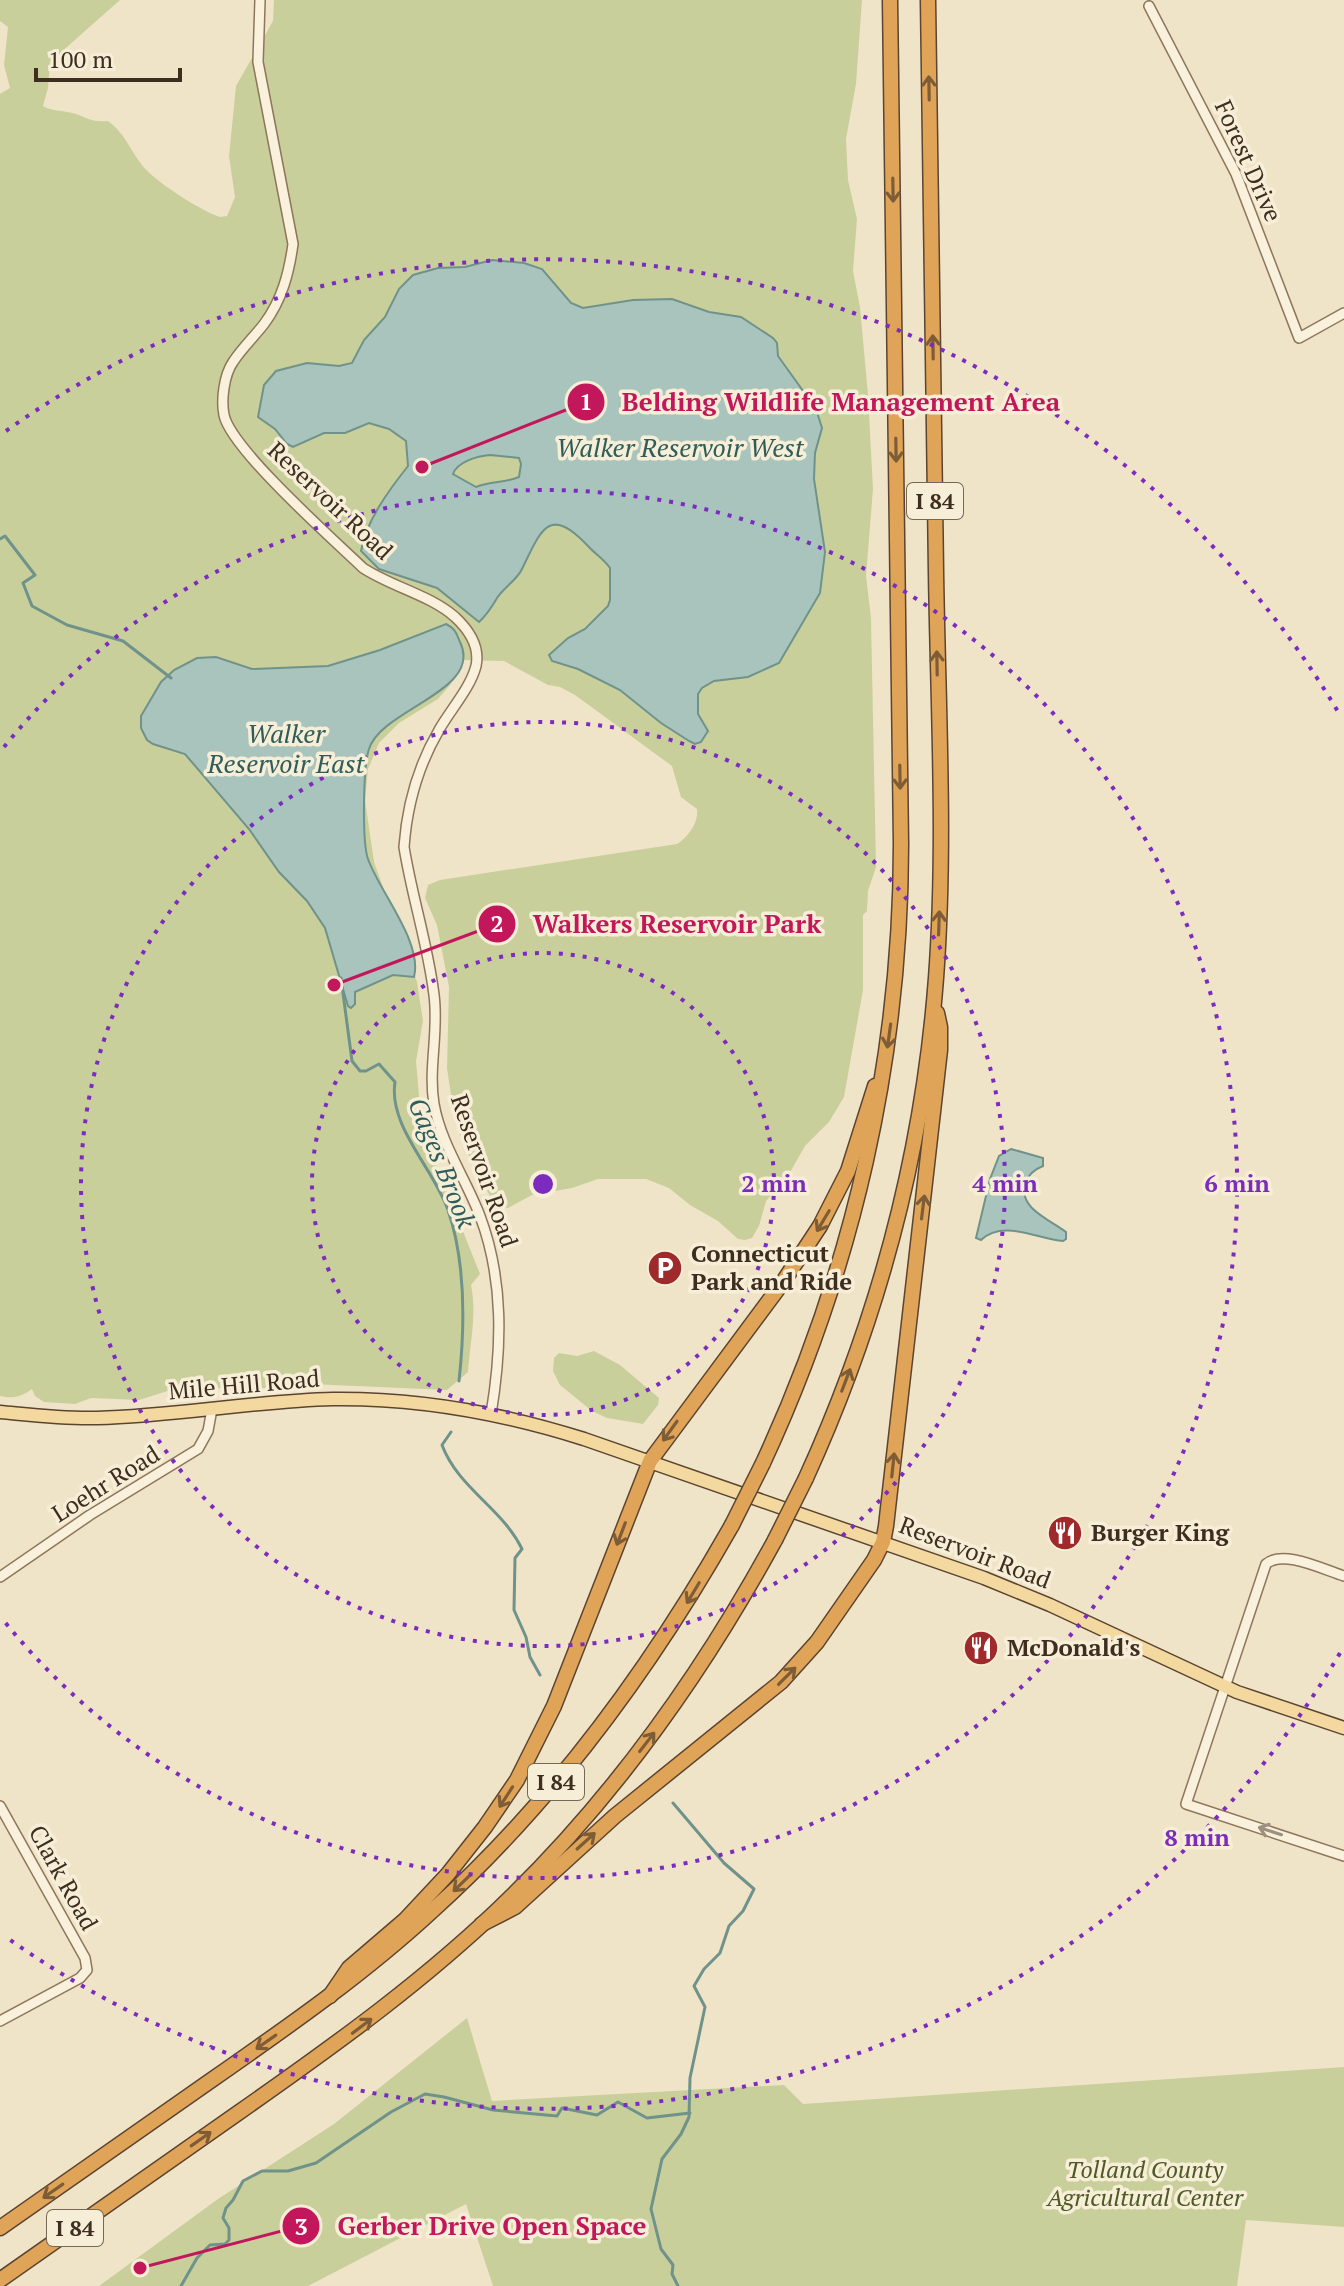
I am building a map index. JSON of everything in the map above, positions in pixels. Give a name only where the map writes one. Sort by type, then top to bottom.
[{"type":"highway","name":"I 84","points":[[0,2228],[330,1996],[394,1945],[456,1889],[549,1790],[636,1680],[691,1596],[763,1463],[806,1362],[838,1270],[860,1189],[884,1072],[897,963],[901,866],[890,0]]},
{"type":"highway","name":"I 84","points":[[0,2280],[357,2029],[411,1987],[482,1924],[562,1845],[662,1723],[717,1641],[775,1540],[806,1478],[855,1358],[892,1239],[917,1130],[934,1001],[940,854],[928,0]]},
{"type":"highway","points":[[482,1924],[515,1907],[604,1826],[781,1682],[829,1627],[883,1542],[940,1050],[940,1027],[934,1001]]},
{"type":"highway","points":[[330,1996],[349,1968],[405,1920],[448,1874],[517,1780],[554,1706],[650,1461],[783,1282],[820,1226],[848,1171],[870,1096],[884,1072]]},
{"type":"main road","name":"Mile Hill Road","points":[[0,1412],[97,1418],[288,1401],[368,1400],[441,1405],[491,1414]]},
{"type":"main road","name":"Reservoir Road","points":[[491,1414],[552,1429],[650,1461],[1020,1592],[1223,1687],[1344,1728]]},
{"type":"street","name":"Reservoir Road","points":[[260,0],[258,62],[293,244],[289,272],[280,295],[265,322],[231,364],[224,386],[224,415],[233,436],[253,460],[363,568],[385,582],[443,608],[465,628],[477,655],[470,680],[421,764],[405,824],[404,847],[435,997],[434,1105],[446,1144],[483,1225],[495,1278],[500,1321],[498,1372],[491,1414]]},
{"type":"street","name":"Forest Drive","points":[[1149,6],[1235,173],[1299,338],[1344,313]]},
{"type":"street","name":"Loehr Road","points":[[0,1577],[90,1515],[198,1449],[208,1431],[212,1409]]},
{"type":"street","points":[[1344,1576],[1285,1558],[1272,1558],[1266,1564],[1186,1804],[1344,1856]]},
{"type":"street","name":"Clark Road","points":[[0,1806],[86,1959],[87,1970],[80,1978],[0,2021]]},
{"type":"green space","points":[[0,0],[120,0],[50,62],[43,106],[94,121],[108,121],[123,136],[142,165],[157,179],[190,202],[220,217],[227,216],[235,197],[229,156],[236,86],[273,21],[274,0],[862,0],[856,84],[846,139],[848,180],[857,219],[853,271],[860,307],[873,489],[866,576],[871,618],[876,867],[868,891],[867,911],[863,915],[863,990],[844,1097],[829,1122],[805,1146],[788,1176],[766,1201],[752,1238],[738,1239],[718,1221],[669,1188],[646,1179],[598,1179],[572,1188],[532,1195],[508,1208],[495,1206],[464,1146],[454,1115],[447,1068],[449,987],[437,925],[425,898],[428,885],[440,880],[677,844],[692,829],[697,809],[681,797],[672,766],[575,695],[548,685],[504,661],[461,660],[450,685],[438,699],[399,723],[379,743],[368,769],[365,800],[374,862],[417,982],[423,1021],[416,1061],[421,1118],[429,1146],[480,1274],[471,1285],[473,1318],[468,1372],[447,1390],[310,1384],[233,1391],[193,1383],[139,1400],[91,1398],[75,1404],[44,1402],[35,1396],[32,1389],[17,1397],[0,1396],[0,94],[10,88],[4,65],[8,27],[0,21]]},
{"type":"green space","points":[[594,1351],[620,1365],[659,1398],[658,1405],[643,1424],[607,1418],[592,1411],[560,1385],[553,1371],[554,1358],[559,1353],[577,1356]]},
{"type":"green space","name":"Tolland County Agricultural Center","points":[[467,2018],[492,2101],[784,2085],[803,2104],[1344,2067],[1344,2227],[1246,2220],[1237,2286],[493,2286],[466,2204],[308,2286],[99,2286],[218,2199],[334,2124]]},
{"type":"water","name":"Walker Reservoir West","points":[[492,260],[524,263],[542,269],[571,303],[583,308],[633,300],[672,299],[709,312],[741,317],[773,338],[777,343],[778,356],[816,409],[822,428],[815,453],[814,479],[825,552],[820,593],[779,663],[748,677],[714,681],[702,688],[698,694],[698,714],[708,731],[701,742],[695,744],[689,741],[620,690],[578,669],[552,661],[549,655],[568,638],[585,629],[608,606],[610,600],[610,568],[575,533],[564,526],[548,527],[535,543],[520,573],[479,622],[437,588],[379,569],[361,551],[373,517],[408,466],[406,441],[389,429],[369,423],[345,433],[324,433],[293,447],[258,417],[264,385],[276,371],[307,363],[339,366],[352,363],[364,340],[385,317],[399,289],[413,275],[438,268],[465,267]],"holes":[[[479,457],[519,458],[519,477],[508,480],[476,487],[453,474],[463,463]]]},
{"type":"water","name":"Walker Reservoir East","points":[[446,624],[454,630],[460,642],[463,659],[458,674],[445,687],[377,735],[369,749],[365,771],[364,821],[368,859],[412,948],[414,977],[393,975],[355,992],[355,1004],[351,1008],[325,928],[307,901],[279,872],[249,829],[185,754],[147,740],[141,728],[141,716],[161,682],[174,670],[197,658],[216,657],[252,669],[328,666]]},
{"type":"water","points":[[1011,1149],[1043,1158],[1043,1166],[1032,1173],[1025,1184],[1025,1196],[1036,1212],[1066,1232],[1063,1241],[1010,1231],[999,1231],[981,1240],[976,1238],[990,1179],[999,1156]]},
{"type":"waterway","name":"Gages Brook","points":[[0,539],[5,536],[35,575],[23,583],[32,606],[67,625],[123,641],[171,678]]},
{"type":"waterway","name":"Gages Brook","points":[[341,978],[352,1061],[360,1071],[379,1064],[395,1082],[398,1115],[441,1195],[454,1230],[462,1295],[459,1381]]},
{"type":"waterway","name":"Gages Brook","points":[[451,1432],[442,1445],[449,1460],[504,1522],[522,1549],[515,1558],[514,1610],[526,1637],[530,1657],[540,1675]]},
{"type":"waterway","name":"Gages Brook","points":[[673,1803],[724,1863],[754,1889],[743,1911],[729,1926],[720,1953],[704,1969],[694,1986],[705,2007],[690,2078],[689,2117],[681,2134],[662,2159],[651,2209],[661,2249],[673,2265],[672,2274],[678,2286]]},
{"type":"waterway","points":[[181,2286],[197,2258],[210,2245],[225,2244],[229,2240],[229,2228],[223,2218],[243,2181],[262,2171],[288,2171],[316,2163],[391,2112],[425,2094],[493,2110],[557,2116],[562,2108],[597,2115],[618,2102],[647,2118],[690,2113]]},
{"type":"place","name":"Belding Wildlife Management Area","points":[[422,467]]},
{"type":"place","name":"Walkers Reservoir Park","points":[[334,985]]},
{"type":"place","name":"Connecticut Park and Ride","points":[[665,1268]]},
{"type":"place","name":"Burger King","points":[[1065,1533]]},
{"type":"place","name":"McDonald's","points":[[981,1648]]},
{"type":"place","name":"Gerber Drive Open Space","points":[[140,2268]]}]
